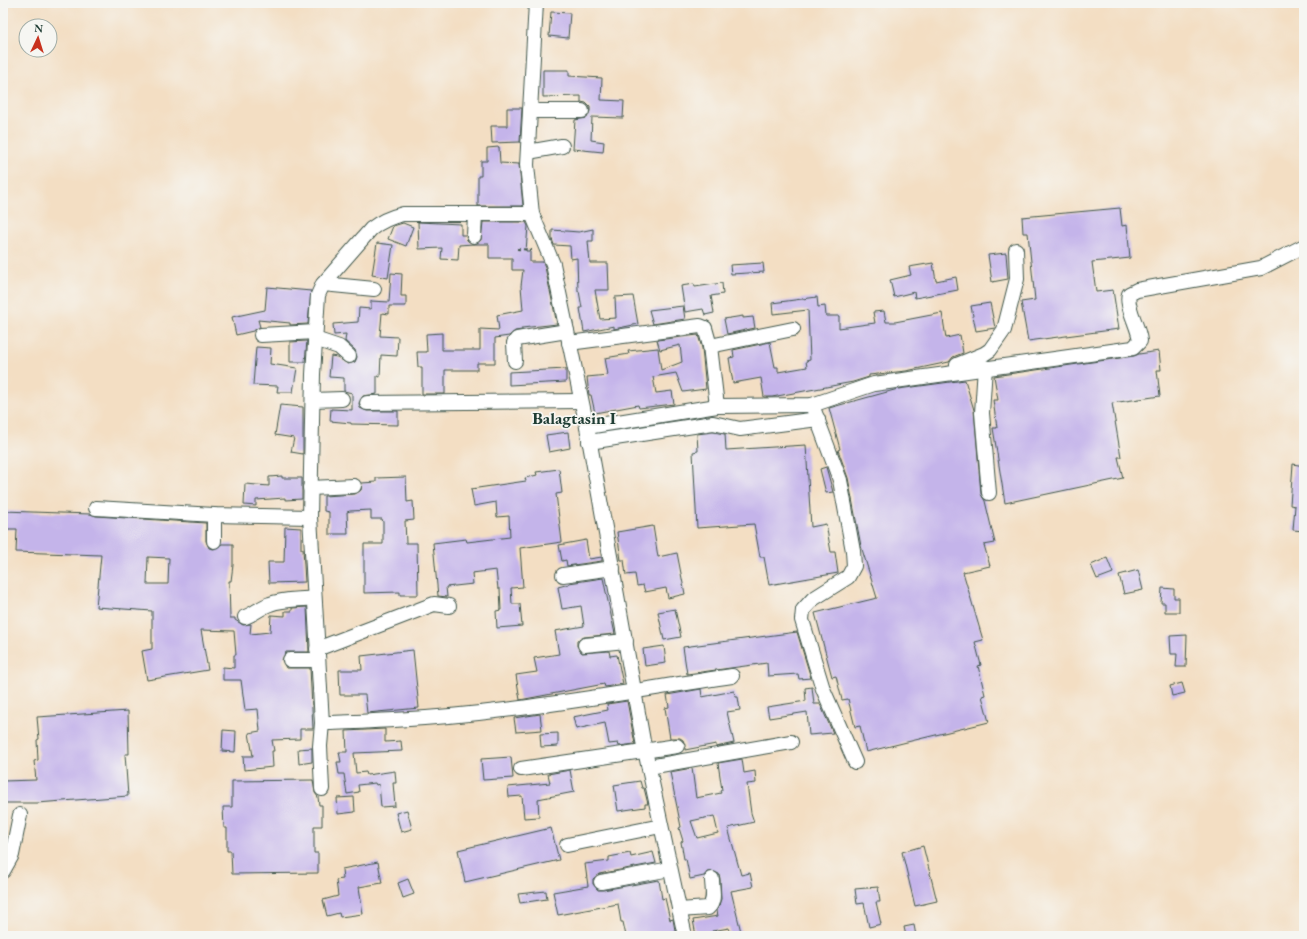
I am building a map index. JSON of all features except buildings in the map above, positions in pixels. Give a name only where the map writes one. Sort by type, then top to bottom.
[{"type":"street","points":[[536,3],[528,152],[528,179],[532,214],[553,264],[587,427],[648,767],[685,936]]},
{"type":"street","points":[[530,111],[582,111]]},
{"type":"street","points":[[528,152],[562,146]]},
{"type":"street","points":[[322,790],[320,746],[322,723],[310,517],[315,336],[318,295],[323,284],[371,229],[381,221],[403,214],[532,214]]},
{"type":"street","points":[[474,236],[475,214]]},
{"type":"street","points":[[587,427],[717,406],[812,405],[874,384],[985,367],[1133,348],[1140,342],[1139,332],[1127,299],[1129,294],[1137,290],[1261,268],[1304,246]]},
{"type":"street","points":[[923,376],[969,361],[990,350],[1004,330],[1012,305],[1017,279],[1016,250]]},
{"type":"street","points":[[323,284],[374,289]]},
{"type":"street","points":[[515,361],[514,343],[517,338],[568,337],[700,326],[705,328],[710,346],[717,406]]},
{"type":"street","points":[[710,346],[793,329]]},
{"type":"street","points":[[261,335],[315,336],[339,347],[349,356]]},
{"type":"street","points":[[985,367],[982,413],[989,493]]},
{"type":"street","points":[[367,403],[581,401]]},
{"type":"street","points":[[313,405],[338,403]]},
{"type":"street","points":[[812,405],[840,480],[853,551],[854,566],[848,577],[813,599],[803,610],[802,620],[823,689],[855,762]]},
{"type":"street","points":[[589,442],[713,423],[740,429],[818,419]]},
{"type":"street","points":[[310,488],[354,486]]},
{"type":"street","points":[[96,508],[214,515],[310,517]]},
{"type":"street","points":[[214,515],[214,541]]},
{"type":"street","points":[[563,575],[613,568]]},
{"type":"street","points":[[245,617],[253,614],[265,606],[277,602],[314,598]]},
{"type":"street","points":[[290,660],[317,655],[434,604],[450,606]]},
{"type":"street","points":[[585,645],[626,641]]},
{"type":"street","points":[[322,723],[440,718],[496,712],[548,706],[732,676]]},
{"type":"street","points":[[648,767],[791,742]]},
{"type":"street","points":[[521,769],[677,746]]},
{"type":"street","points":[[3,871],[12,855],[20,815]]},
{"type":"street","points":[[567,844],[661,826]]},
{"type":"street","points":[[605,885],[671,872]]},
{"type":"street","points":[[679,910],[708,908],[711,906],[713,901],[712,879]]},
{"type":"district","name":"Balagtasin I","points":[[574,418]]}]
